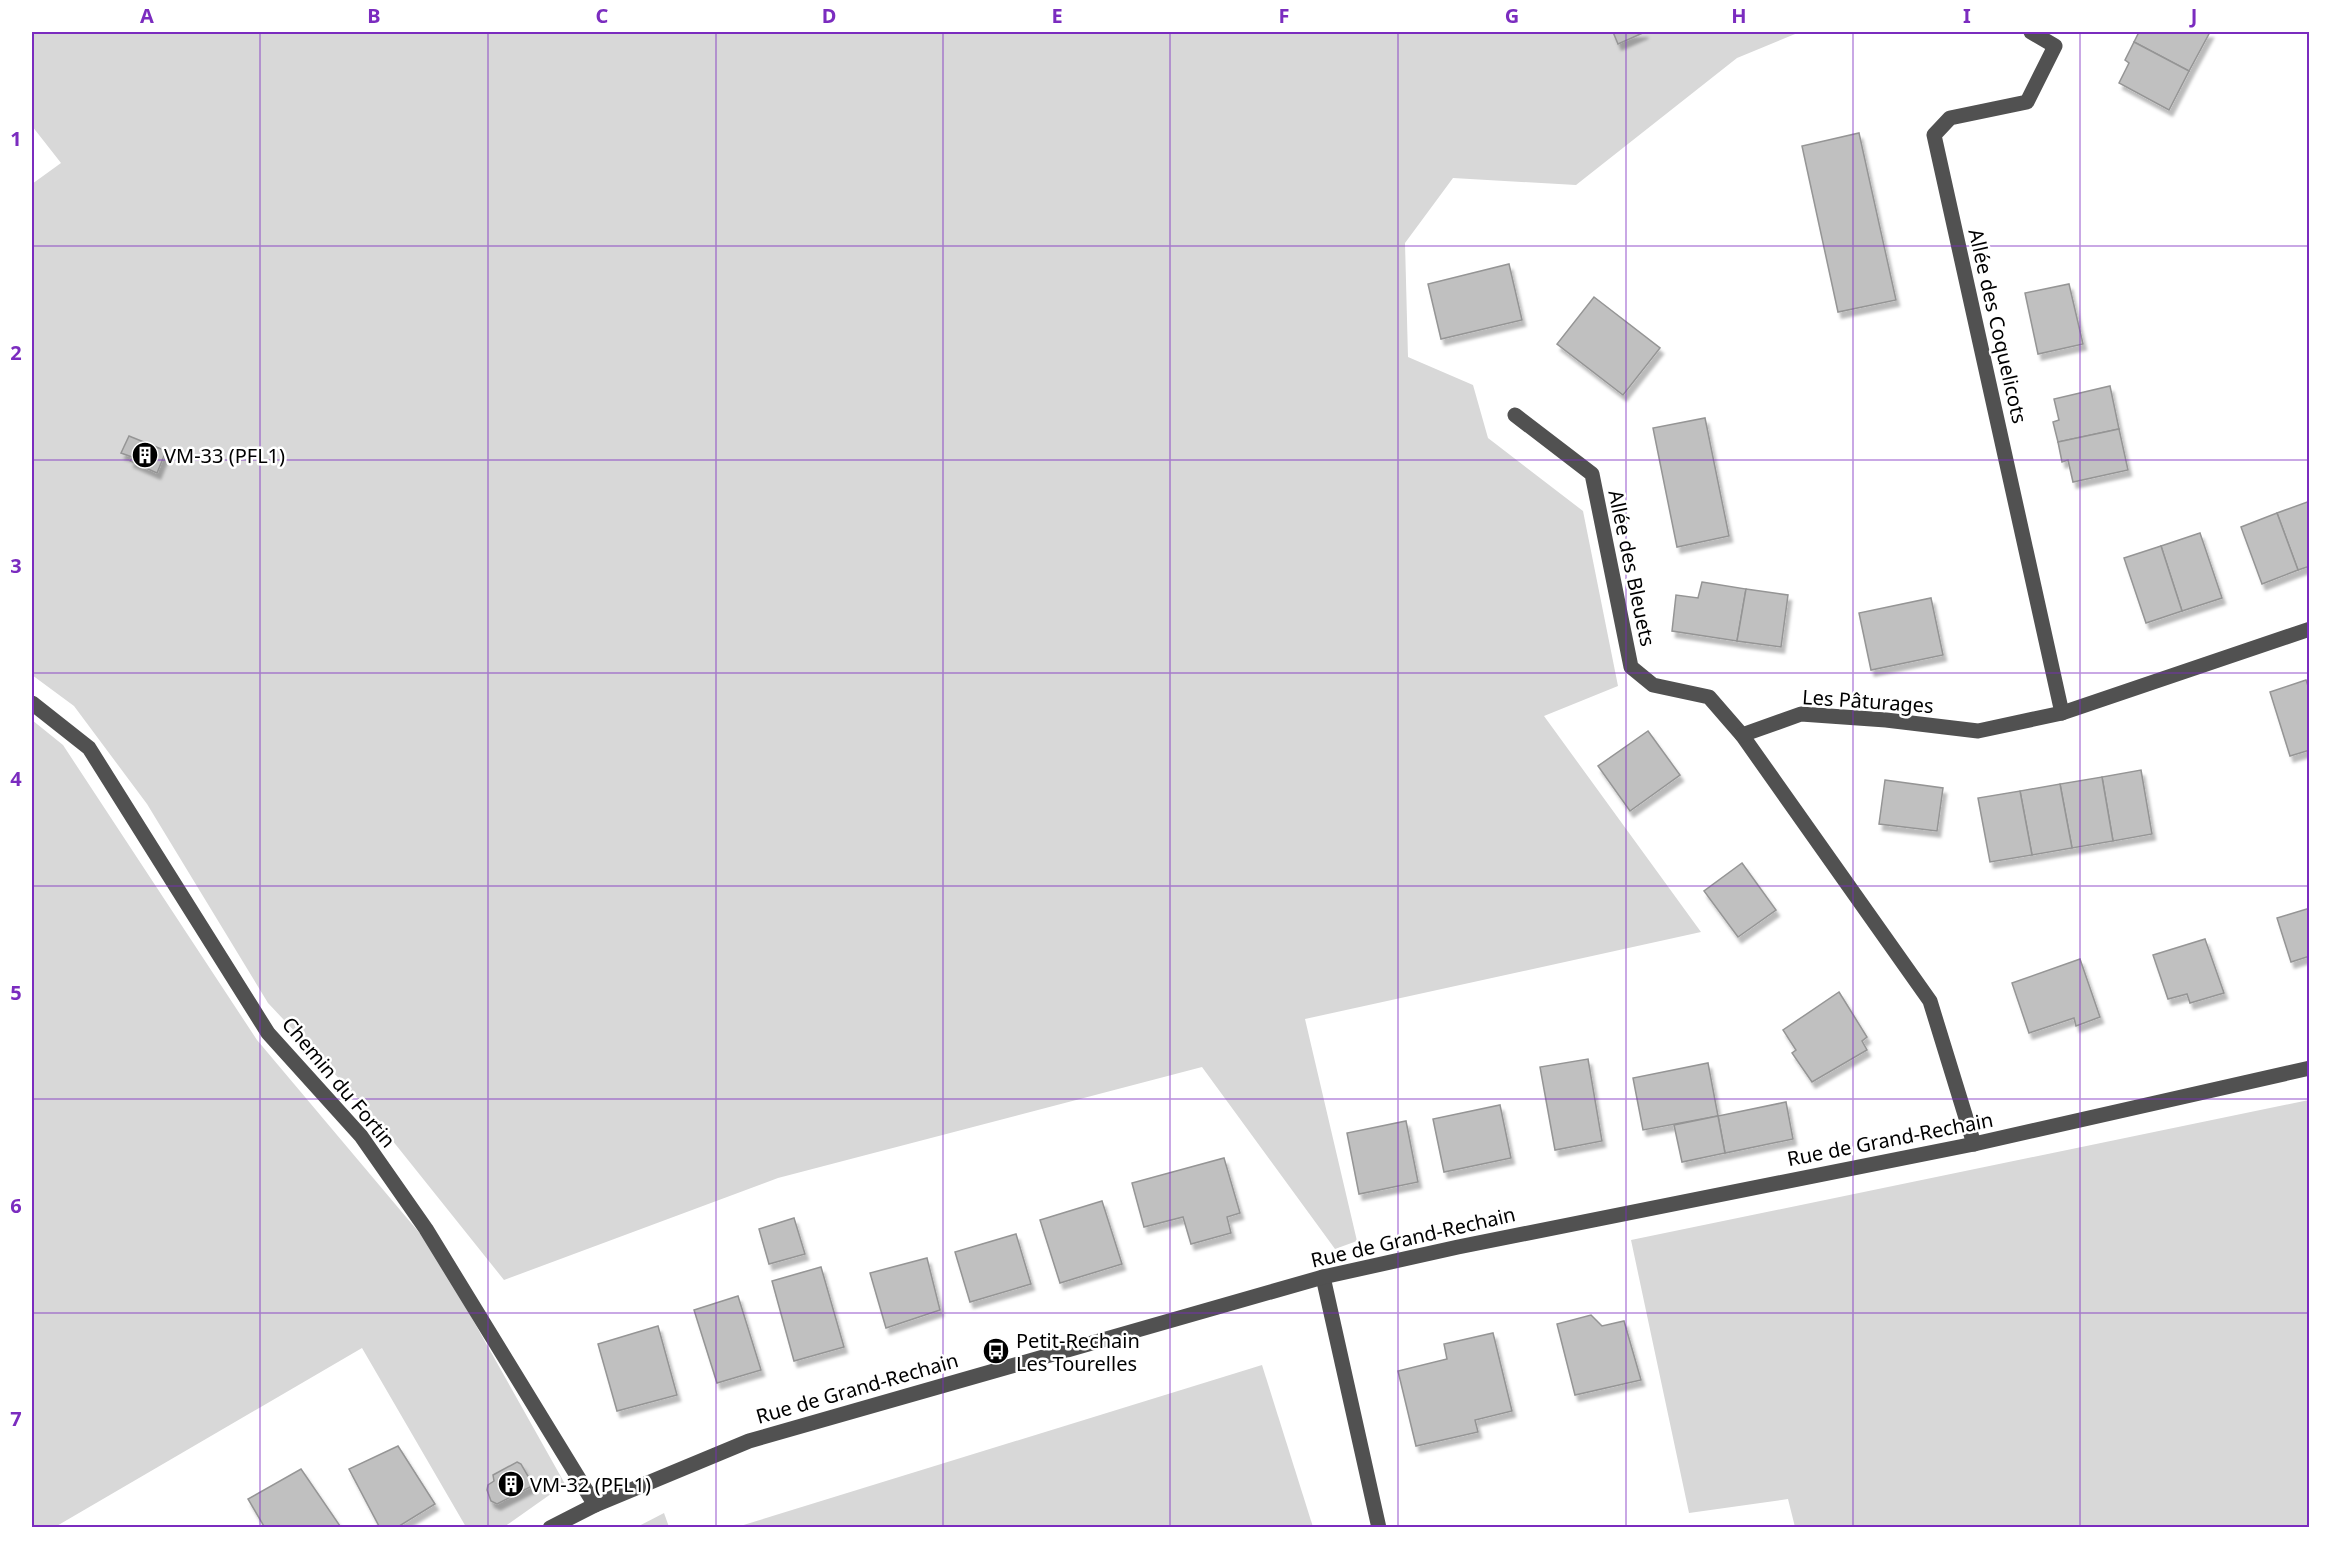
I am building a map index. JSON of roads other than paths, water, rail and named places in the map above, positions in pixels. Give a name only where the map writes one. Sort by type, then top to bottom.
[{"type":"street","name":"Allée des Coquelicots","points":[[2031,32],[2055,46],[2027,102],[1950,118],[1934,135],[2062,713]]},
{"type":"street","name":"Allée des Bleuets","points":[[1515,415],[1592,474],[1631,667],[1653,685],[1709,697],[1742,735]]},
{"type":"street","name":"Les Pâturages","points":[[1742,735],[1801,714],[1886,720],[1978,731],[2062,713],[2310,629]]},
{"type":"street","name":"Chemin du Fortin","points":[[32,703],[89,748],[268,1033],[361,1136],[426,1229],[595,1505]]},
{"type":"street","points":[[1742,735],[1930,1001],[1974,1144]]},
{"type":"street","name":"Rue de Grand-Rechain","points":[[550,1527],[570,1523],[595,1505],[749,1441],[1323,1277],[1470,1244],[1974,1144],[2310,1068]]},
{"type":"street","points":[[1323,1277],[1379,1527]]},
{"type":"place","name":"VM-33 (PFL1)","points":[[145,455]]},
{"type":"place","name":"Petit-Rechain Les Tourelles","points":[[996,1351]]},
{"type":"place","name":"VM-32 (PFL1)","points":[[511,1484]]}]
